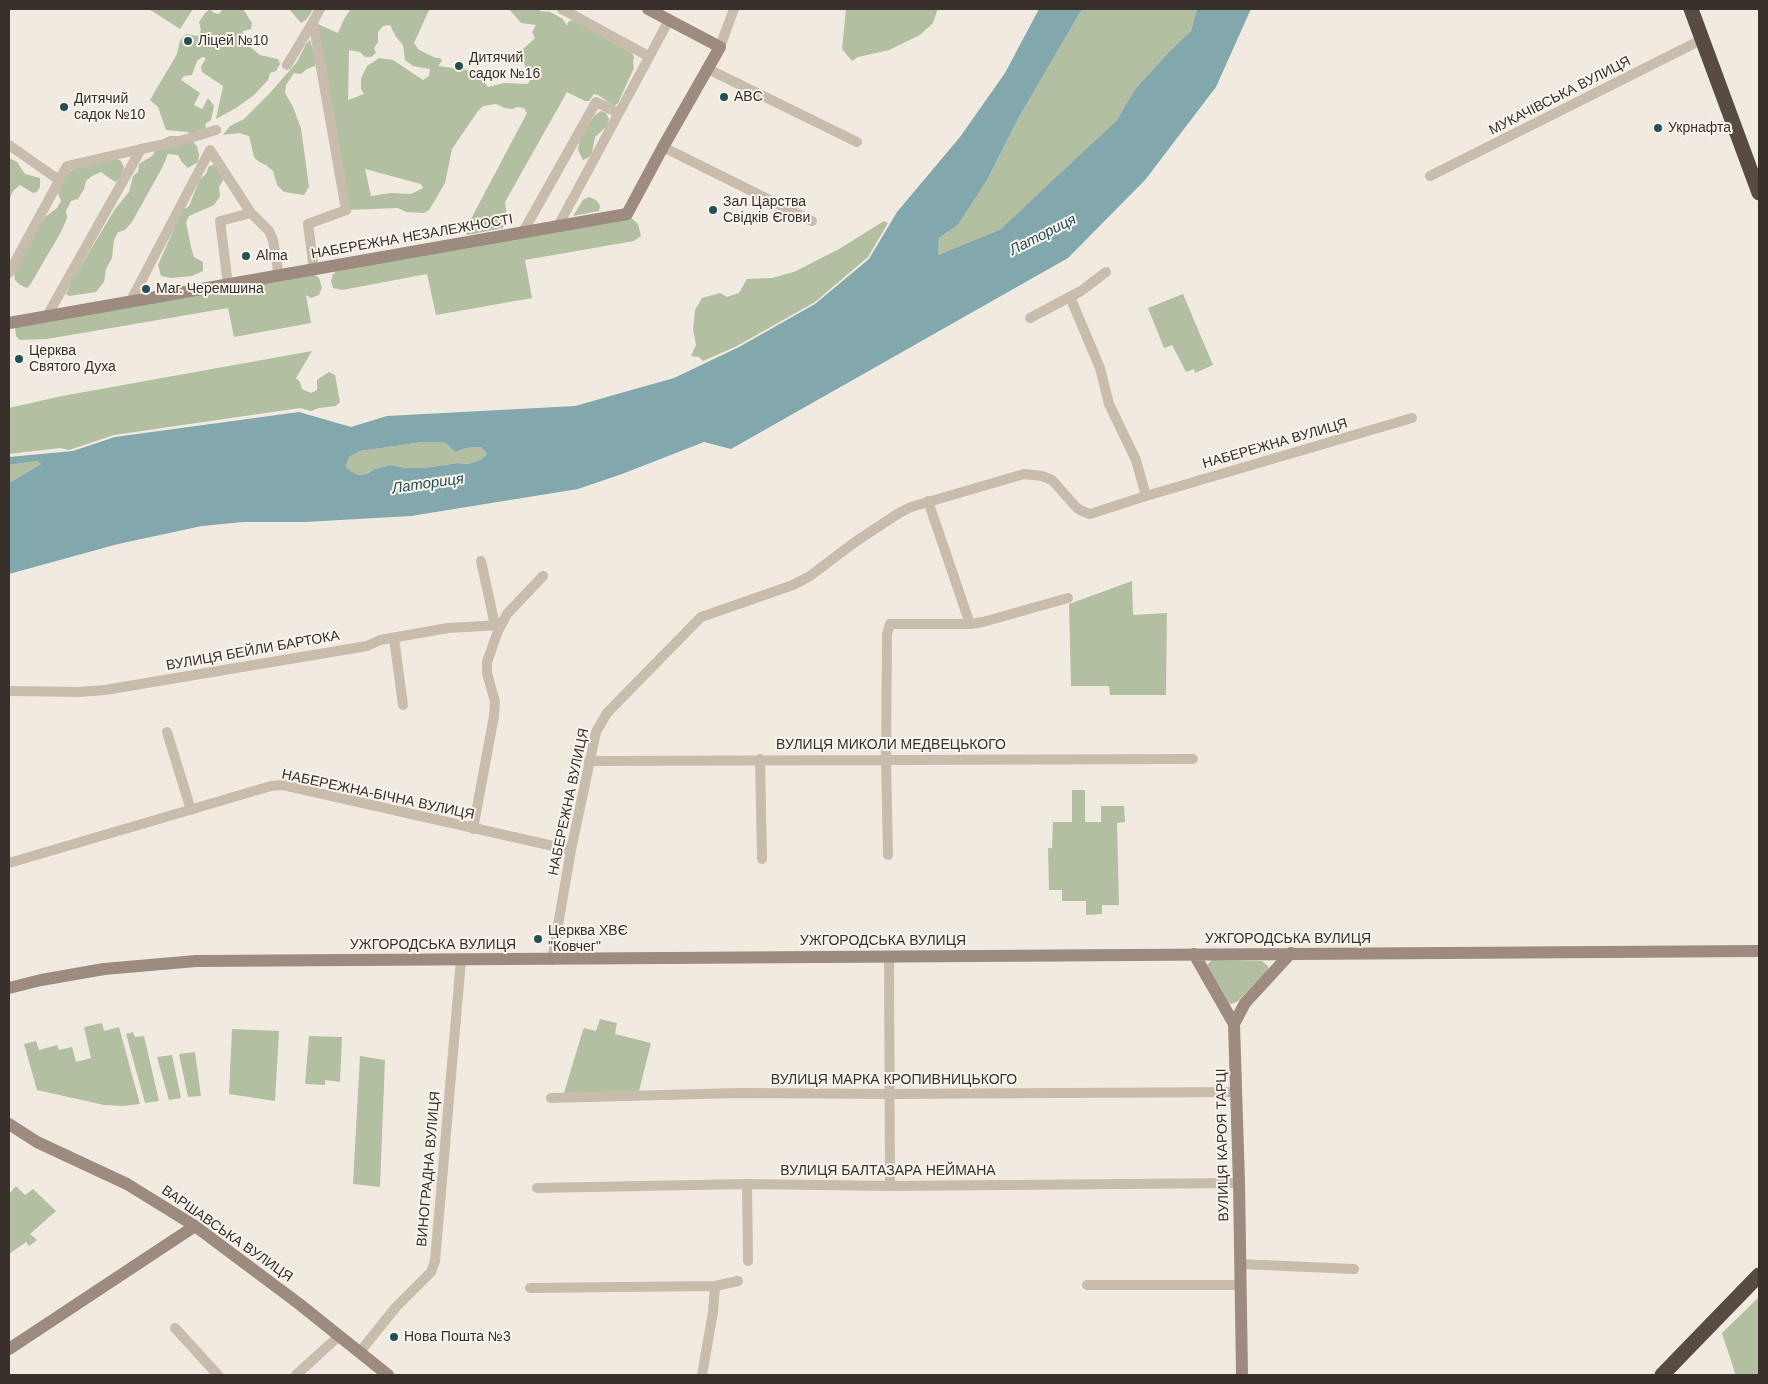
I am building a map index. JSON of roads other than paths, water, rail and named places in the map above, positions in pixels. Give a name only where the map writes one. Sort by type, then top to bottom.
[{"type":"highway","points":[[1691,9],[1759,192]]},
{"type":"highway","points":[[1662,1375],[1759,1276]]},
{"type":"street","points":[[287,65],[320,9]]},
{"type":"street","points":[[562,9],[648,56]]},
{"type":"street","points":[[648,9],[720,47]]},
{"type":"street","points":[[734,9],[720,47],[663,147],[812,221]]},
{"type":"street","points":[[558,226],[669,20]]},
{"type":"street","points":[[313,22],[346,210],[308,224],[314,270]]},
{"type":"street","name":"МУКАЧІВСЬКА ВУЛИЦЯ","points":[[1430,176],[1703,39]]},
{"type":"street","points":[[708,69],[857,142]]},
{"type":"street","points":[[523,232],[596,102],[618,113]]},
{"type":"street","points":[[9,273],[67,166],[180,141],[216,130]]},
{"type":"street","points":[[9,145],[59,180]]},
{"type":"street","name":"НАБЕРЕЖНА НЕЗАЛЕЖНОСТІ","points":[[9,323],[627,214],[663,147]]},
{"type":"street","points":[[47,316],[141,149]]},
{"type":"street","points":[[130,302],[210,150],[251,212],[269,231],[273,240],[279,276]]},
{"type":"street","points":[[228,285],[220,221],[251,212]]},
{"type":"street","points":[[1030,318],[1081,291],[1106,272]]},
{"type":"street","points":[[1070,297],[1100,368],[1109,404],[1136,460],[1146,496]]},
{"type":"street","name":"НАБЕРЕЖНА ВУЛИЦЯ","points":[[552,960],[571,850],[596,732],[607,713],[701,616],[793,585],[810,576],[855,542],[899,513],[928,501],[1024,474],[1042,476],[1052,480],[1077,508],[1090,514],[1412,418]]},
{"type":"street","points":[[928,501],[970,624]]},
{"type":"street","points":[[481,561],[498,625]]},
{"type":"street","points":[[472,829],[494,716],[495,702],[487,673],[487,662],[498,625],[543,576]]},
{"type":"street","points":[[888,855],[886,759],[887,634],[890,624],[970,624],[1068,598]]},
{"type":"street","name":"ВУЛИЦЯ БЕЙЛИ БАРТОКА","points":[[9,691],[80,692],[105,690],[366,646],[380,640],[448,628],[498,625]]},
{"type":"street","points":[[394,638],[402,705]]},
{"type":"street","points":[[167,732],[191,810]]},
{"type":"street","points":[[760,759],[762,859]]},
{"type":"street","name":"ВУЛИЦЯ МИКОЛИ МЕДВЕЦЬКОГО","points":[[589,761],[1193,759]]},
{"type":"street","name":"НАБЕРЕЖНА-БІЧНА ВУЛИЦЯ","points":[[9,863],[271,786],[283,785],[571,850]]},
{"type":"street","name":"УЖГОРОДСЬКА ВУЛИЦЯ","points":[[9,988],[104,969],[188,961],[1759,951]]},
{"type":"street","points":[[1234,1024],[1245,1003],[1291,953]]},
{"type":"street","name":"ВУЛИЦЯ КАРОЯ ТАРЦІ","points":[[1194,954],[1234,1024],[1242,1375]]},
{"type":"street","points":[[889,956],[890,1186]]},
{"type":"street","name":"ВИНОГРАДНА ВУЛИЦЯ","points":[[359,1353],[396,1308],[431,1272],[435,1261],[461,960]]},
{"type":"street","name":"ВУЛИЦЯ МАРКА КРОПИВНИЦЬКОГО","points":[[551,1098],[738,1093],[1237,1092]]},
{"type":"street","name":"ВАРШАВСЬКА ВУЛИЦЯ","points":[[9,1124],[37,1142],[127,1184],[194,1226],[283,1292],[388,1375]]},
{"type":"street","name":"ВУЛИЦЯ БАЛТАЗАРА НЕЙМАНА","points":[[538,1188],[747,1184],[890,1186],[1239,1183]]},
{"type":"street","points":[[747,1184],[748,1261]]},
{"type":"street","points":[[9,1349],[194,1226]]},
{"type":"street","points":[[1240,1264],[1354,1269]]},
{"type":"street","points":[[530,1288],[715,1286],[738,1281]]},
{"type":"street","points":[[1087,1285],[1240,1285]]},
{"type":"street","points":[[702,1375],[713,1312],[715,1286]]},
{"type":"street","points":[[174,1328],[218,1375]]},
{"type":"street","points":[[296,1375],[339,1336]]},
{"type":"water","name":"Латориця","points":[[1039,9],[1082,9],[1019,117],[987,180],[958,225],[939,238],[938,255],[1000,230],[1117,120],[1135,89],[1191,31],[1197,9],[1251,9],[1216,87],[1145,180],[1068,258],[731,449],[704,442],[578,489],[411,516],[305,522],[243,522],[202,526],[118,544],[9,574],[9,483],[41,464],[37,461],[9,465],[9,457],[73,451],[115,437],[299,412],[351,427],[387,416],[575,406],[674,378],[739,347],[815,304],[869,259],[897,212],[960,137],[1005,73]],"holes":[[[423,442],[447,444],[455,452],[466,448],[481,447],[487,454],[480,460],[472,463],[423,468],[406,468],[390,465],[375,469],[367,474],[358,475],[346,466],[349,457],[360,451]]]},
{"type":"place","name":"Ліцей №10","points":[[188,41]]},
{"type":"place","name":"Дитячий садок №16","points":[[459,66]]},
{"type":"place","name":"ABC","points":[[724,97]]},
{"type":"place","name":"Дитячий садок №10","points":[[64,107]]},
{"type":"place","name":"Укрнафта","points":[[1658,128]]},
{"type":"place","name":"Зал Царства Свідків Єгови","points":[[713,210]]},
{"type":"place","name":"Alma","points":[[246,256]]},
{"type":"place","name":"Маг. Черемшина","points":[[146,289]]},
{"type":"place","name":"Церква Святого Духа","points":[[19,359]]},
{"type":"place","name":"Церква ХВЄ \"Ковчег\"","points":[[538,939]]},
{"type":"place","name":"Нова Пошта №3","points":[[394,1337]]}]
